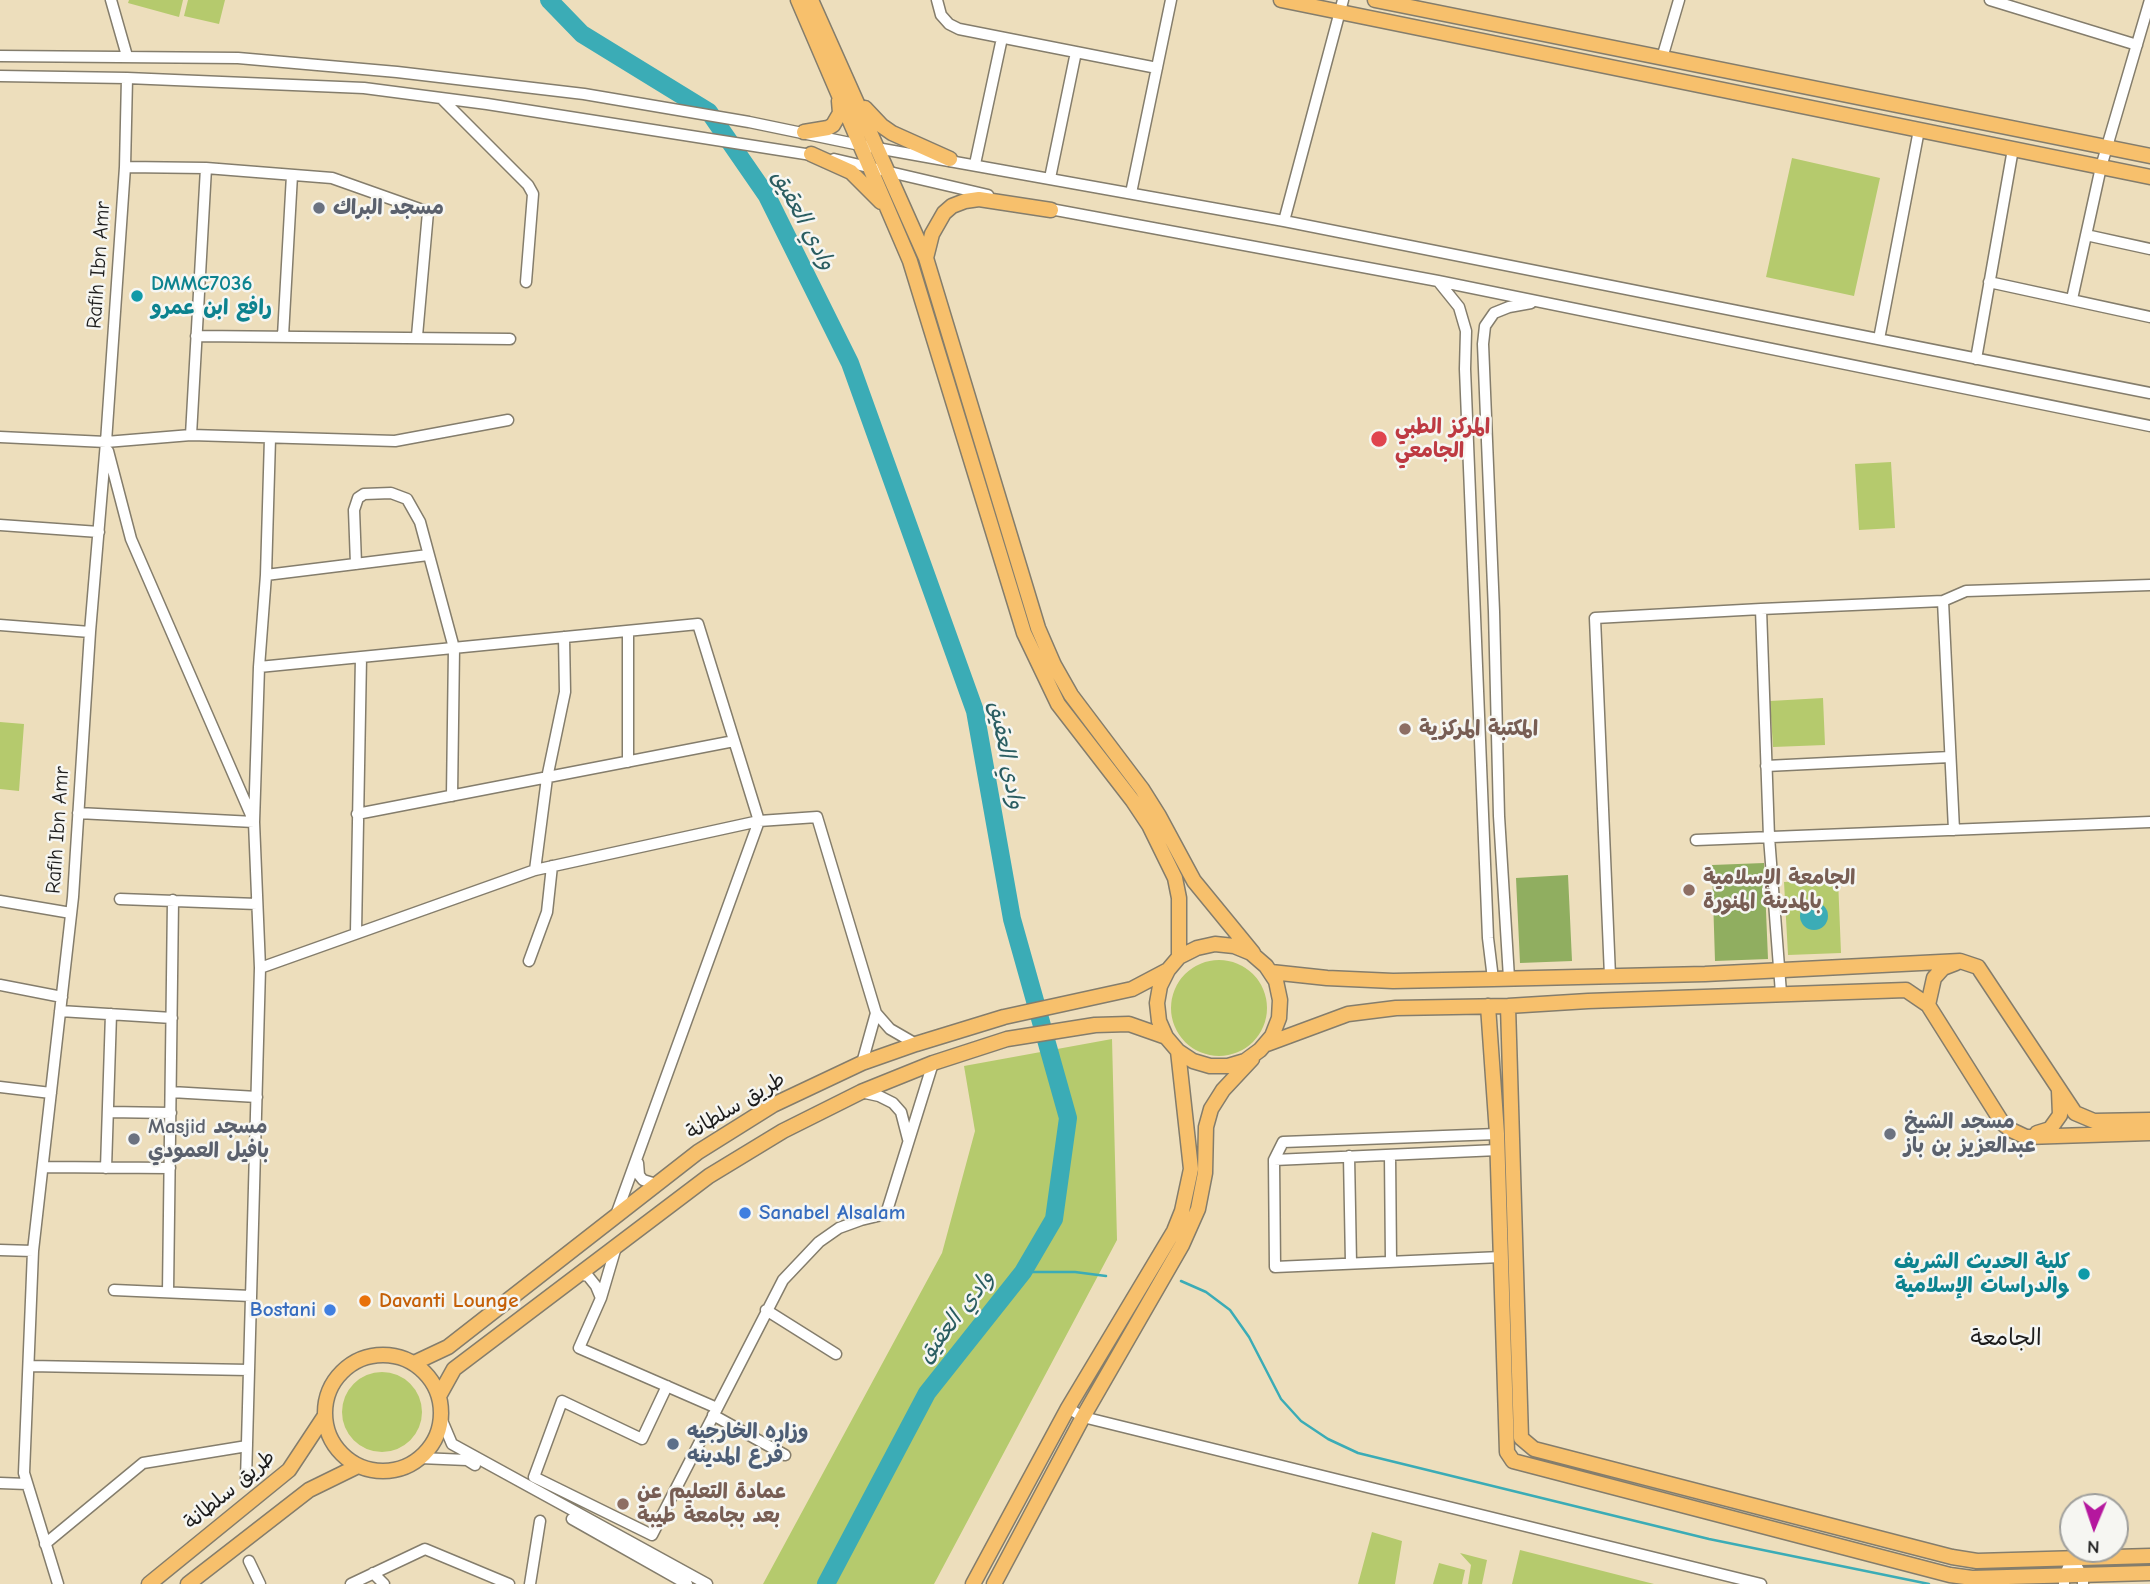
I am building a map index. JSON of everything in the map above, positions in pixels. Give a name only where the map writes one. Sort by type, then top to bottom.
[{"type":"main road","points":[[798,0],[842,86],[878,148],[926,258],[1038,628],[1054,665],[1071,695],[1142,789],[1194,881],[1259,960]]},
{"type":"main road","points":[[811,0],[860,145],[910,261],[1024,633],[1058,704],[1133,801],[1149,825],[1175,878],[1179,898],[1179,957]]},
{"type":"main road","points":[[1281,0],[1340,6],[2150,177]]},
{"type":"main road","points":[[1375,0],[2150,156]]},
{"type":"main road","points":[[803,132],[828,128],[837,120],[842,86]]},
{"type":"main road","points":[[842,86],[882,126],[905,140],[950,159]]},
{"type":"main road","points":[[811,154],[851,172],[879,200],[899,232]]},
{"type":"main road","points":[[926,258],[932,234],[944,213],[952,206],[965,201],[979,199],[1051,210]]},
{"type":"main road","points":[[994,1584],[1083,1417],[1182,1245],[1198,1209],[1205,1173],[1206,1127],[1211,1109],[1223,1090],[1264,1047],[1279,1018],[1280,1000],[1271,972],[1251,953],[1234,946],[1215,944],[1197,948],[1179,957],[1168,970],[1160,986],[1157,1003],[1159,1021],[1166,1037],[1178,1051],[1210,1066],[1228,1066],[1245,1061],[1264,1047],[1348,1014],[1396,1008],[1906,990],[1928,1005],[2003,1124],[2011,1130],[2026,1137],[2150,1133]]},
{"type":"main road","points":[[1271,972],[1394,981],[1779,971],[1960,961],[1978,967],[2075,1112],[2094,1121],[2150,1119]]},
{"type":"main road","points":[[1928,1005],[1934,978],[1943,968],[1960,961]]},
{"type":"main road","points":[[1836,967],[1837,992]]},
{"type":"main road","name":"طريق سلطانة","points":[[414,1363],[448,1347],[698,1152],[773,1105],[862,1063],[954,1031],[1004,1017],[1132,989],[1168,970]]},
{"type":"main road","points":[[1546,977],[1546,1003]]},
{"type":"main road","points":[[1488,1006],[1498,1150],[1507,1452],[1513,1461],[1950,1575],[1972,1578],[2083,1580],[2150,1573]]},
{"type":"main road","points":[[1508,1006],[1521,1438],[1534,1449],[1952,1557],[1977,1561],[2059,1558]]},
{"type":"main road","points":[[439,1396],[454,1369],[709,1176],[783,1131],[861,1092],[933,1063],[1007,1039],[1095,1025],[1129,1024],[1166,1037]]},
{"type":"main road","points":[[973,1584],[1068,1408],[1174,1231],[1182,1211],[1191,1169],[1178,1051]]},
{"type":"main road","points":[[2026,1137],[2050,1129],[2060,1115],[2059,1091]]},
{"type":"main road","points":[[391,1355],[414,1363],[430,1378],[439,1396],[441,1418],[435,1440],[420,1458],[406,1467],[374,1471],[358,1466],[340,1454],[329,1437],[324,1417],[326,1396],[335,1379],[348,1366],[363,1358],[391,1355]]},
{"type":"main road","name":"طريق سلطانة","points":[[149,1584],[289,1470],[324,1417]]},
{"type":"main road","points":[[188,1584],[309,1490],[358,1466]]},
{"type":"main road","points":[[2129,1557],[2150,1556]]},
{"type":"street","points":[[111,0],[127,56]]},
{"type":"street","points":[[937,0],[941,15],[959,30],[1157,68]]},
{"type":"street","points":[[1131,193],[1171,0]]},
{"type":"street","points":[[1662,58],[1679,0]]},
{"type":"street","points":[[1990,0],[2137,45]]},
{"type":"street","points":[[2072,299],[2101,167],[2150,0]]},
{"type":"street","points":[[1284,221],[1340,6]]},
{"type":"street","points":[[975,164],[1002,38]]},
{"type":"street","points":[[1051,178],[1076,52]]},
{"type":"street","points":[[0,57],[238,58],[397,72],[584,94],[1284,221],[2150,393]]},
{"type":"street","points":[[0,76],[127,78],[364,88],[487,104],[811,154],[1051,210],[1438,281],[2150,426]]},
{"type":"street","name":"Rafih Ibn Amr","points":[[56,1582],[24,1473],[33,1251],[71,913],[125,167],[127,78]]},
{"type":"street","points":[[441,98],[528,185],[534,203],[527,282]]},
{"type":"street","points":[[1879,339],[1919,130]]},
{"type":"street","points":[[1976,359],[2014,149]]},
{"type":"street","points":[[125,167],[206,167],[332,178],[428,212],[417,336]]},
{"type":"street","points":[[191,435],[206,167]]},
{"type":"street","points":[[283,336],[292,175]]},
{"type":"street","points":[[2086,235],[2150,249]]},
{"type":"street","points":[[1438,281],[1459,307],[1466,331],[1465,369],[1488,938],[1493,979]]},
{"type":"street","points":[[1989,282],[2150,317]]},
{"type":"street","points":[[1509,978],[1499,816],[1484,370],[1485,326],[1494,313],[1509,307],[1540,302]]},
{"type":"street","points":[[196,336],[417,336],[510,339]]},
{"type":"street","points":[[1465,369],[1484,370]]},
{"type":"street","points":[[0,436],[106,442],[191,435],[395,441],[508,420]]},
{"type":"street","points":[[246,1479],[260,968],[254,822],[270,438]]},
{"type":"street","points":[[106,442],[131,539],[254,822]]},
{"type":"street","points":[[356,564],[354,510],[358,498],[364,494],[391,493],[407,499],[419,522],[454,648],[452,796]]},
{"type":"street","points":[[0,525],[99,532]]},
{"type":"street","points":[[266,575],[428,555]]},
{"type":"street","points":[[1610,976],[1595,618],[1943,601],[1966,591],[2150,585]]},
{"type":"street","points":[[1943,601],[1954,830]]},
{"type":"street","points":[[1761,610],[1769,837],[1781,993]]},
{"type":"street","points":[[259,667],[698,624],[759,821],[616,1215]]},
{"type":"street","points":[[0,625],[90,632]]},
{"type":"street","points":[[628,631],[628,762]]},
{"type":"street","points":[[535,870],[547,778],[565,692],[564,637]]},
{"type":"street","points":[[356,932],[361,657]]},
{"type":"street","points":[[357,814],[734,741]]},
{"type":"street","points":[[1766,765],[1950,757]]},
{"type":"street","points":[[78,814],[254,822]]},
{"type":"street","points":[[260,968],[535,870],[759,821],[817,817],[876,1013],[890,1030],[916,1044]]},
{"type":"street","points":[[1696,840],[2150,822]]},
{"type":"street","points":[[529,961],[547,912],[552,866]]},
{"type":"street","points":[[120,899],[257,904]]},
{"type":"street","points":[[168,1292],[173,900]]},
{"type":"street","points":[[0,901],[71,913]]},
{"type":"street","points":[[0,985],[62,996]]},
{"type":"street","points":[[60,1011],[172,1018]]},
{"type":"street","points":[[862,1063],[876,1013]]},
{"type":"street","points":[[106,1168],[111,1014]]},
{"type":"street","points":[[667,1387],[642,1439],[562,1401],[534,1477],[652,1535],[783,1280],[819,1242],[839,1228],[886,1214],[933,1063]]},
{"type":"street","points":[[0,1087],[51,1093]]},
{"type":"street","points":[[171,1092],[257,1097]]},
{"type":"street","points":[[861,1092],[893,1103],[901,1112],[908,1142]]},
{"type":"street","points":[[107,1112],[171,1114]]},
{"type":"street","points":[[1497,1134],[1283,1142],[1274,1160],[1275,1267],[1501,1256]]},
{"type":"street","points":[[1274,1160],[1498,1150]]},
{"type":"street","points":[[1390,1155],[1391,1261]]},
{"type":"street","points":[[638,1156],[639,1175],[643,1180],[656,1184]]},
{"type":"street","points":[[1349,1156],[1350,1263]]},
{"type":"street","points":[[43,1167],[170,1168]]},
{"type":"street","points":[[616,1247],[601,1298],[579,1348],[667,1387],[715,1412],[785,1455]]},
{"type":"street","points":[[0,1250],[33,1251]]},
{"type":"street","points":[[578,1274],[588,1276],[601,1298]]},
{"type":"street","points":[[114,1290],[251,1296]]},
{"type":"street","points":[[766,1310],[836,1354]]},
{"type":"street","points":[[29,1366],[249,1370]]},
{"type":"street","points":[[1068,1408],[1083,1417],[1761,1584]]},
{"type":"street","points":[[441,1418],[452,1444],[707,1584]]},
{"type":"street","points":[[45,1544],[143,1463],[247,1446]]},
{"type":"street","points":[[420,1458],[467,1460],[687,1584]]},
{"type":"street","points":[[0,1483],[27,1484]]},
{"type":"street","points":[[530,1584],[540,1521]]},
{"type":"street","points":[[351,1584],[425,1549],[509,1584]]},
{"type":"street","points":[[249,1561],[260,1584]]},
{"type":"street","points":[[2064,1580],[2070,1563]]},
{"type":"street","points":[[2074,1563],[2083,1580]]},
{"type":"street","points":[[373,1573],[384,1584]]},
{"type":"green space","points":[[129,0],[183,0],[179,17],[128,3]]},
{"type":"green space","points":[[188,0],[225,0],[219,24],[184,16]]},
{"type":"green space","points":[[1792,158],[1880,178],[1854,296],[1766,277]]},
{"type":"green space","points":[[1891,462],[1895,528],[1859,530],[1855,464]]},
{"type":"green space","points":[[1823,698],[1825,745],[1773,747],[1770,701]]},
{"type":"green space","points":[[0,722],[24,724],[19,791],[0,789]]},
{"type":"green space","points":[[1764,863],[1768,959],[1715,961],[1712,865]]},
{"type":"green space","points":[[1568,875],[1572,961],[1520,963],[1516,878]]},
{"type":"green space","points":[[1838,879],[1841,953],[1788,955],[1784,882]]},
{"type":"green space","points":[[1219,960],[1237,964],[1253,974],[1263,990],[1267,1008],[1263,1026],[1253,1042],[1237,1052],[1219,1056],[1201,1052],[1185,1042],[1175,1026],[1171,1008],[1175,990],[1185,974],[1201,964]]},
{"type":"green space","points":[[1112,1039],[1117,1240],[934,1584],[763,1584],[942,1253],[975,1131],[964,1066]]},
{"type":"green space","points":[[382,1372],[397,1375],[410,1384],[419,1397],[422,1412],[419,1427],[410,1440],[397,1449],[382,1452],[367,1449],[354,1440],[345,1427],[342,1412],[345,1397],[354,1384],[367,1375]]},
{"type":"green space","points":[[1372,1532],[1402,1541],[1395,1584],[1358,1584]]},
{"type":"green space","points":[[1520,1550],[1654,1584],[1512,1584]]},
{"type":"green space","points":[[1460,1553],[1487,1560],[1482,1584],[1468,1584],[1471,1565]]},
{"type":"green space","points":[[1439,1563],[1465,1570],[1462,1584],[1433,1584]]},
{"type":"water","points":[[1814,902],[1824,906],[1828,916],[1824,926],[1814,930],[1804,926],[1800,916],[1804,906]]},
{"type":"waterway","name":"وادي العقيق","points":[[549,0],[582,34],[709,112],[767,196],[850,363],[975,711],[1012,919],[1068,1118],[1054,1219],[1023,1272],[927,1393],[826,1584]]},
{"type":"waterway","points":[[1023,1272],[1075,1272],[1106,1276]]},
{"type":"waterway","points":[[1181,1281],[1206,1292],[1230,1310],[1249,1337],[1281,1399],[1301,1421],[1328,1439],[1358,1453],[1709,1539],[1929,1584]]},
{"type":"place","name":"مسجد البراك","points":[[319,208]]},
{"type":"place","name":"DMMC7036 رافع ابن عمرو","points":[[137,296]]},
{"type":"place","name":"المركز الطبي الجامعي","points":[[1379,439]]},
{"type":"place","name":"المكتبة المركزية","points":[[1405,729]]},
{"type":"place","name":"الجامعة الإسلامية بالمدينة المنورة","points":[[1689,890]]},
{"type":"place","name":"مسجد الشيخ عبدالعزيز بن باز","points":[[1890,1134]]},
{"type":"place","name":"Masjid مسجد بافيل العمودي","points":[[134,1139]]},
{"type":"place","name":"Sanabel Alsalam","points":[[745,1213]]},
{"type":"place","name":"كلية الحديث الشريف والدراسات الإسلامية","points":[[2084,1274]]},
{"type":"place","name":"Davanti Lounge","points":[[365,1301]]},
{"type":"place","name":"Bostani","points":[[330,1310]]},
{"type":"place","name":"وزاره الخارجيه فرع المدينه","points":[[673,1444]]},
{"type":"place","name":"عمادة التعليم عن بعد بجامعة طيبة","points":[[623,1504]]},
{"type":"district","name":"الجامعة","points":[[2006,1338]]}]
